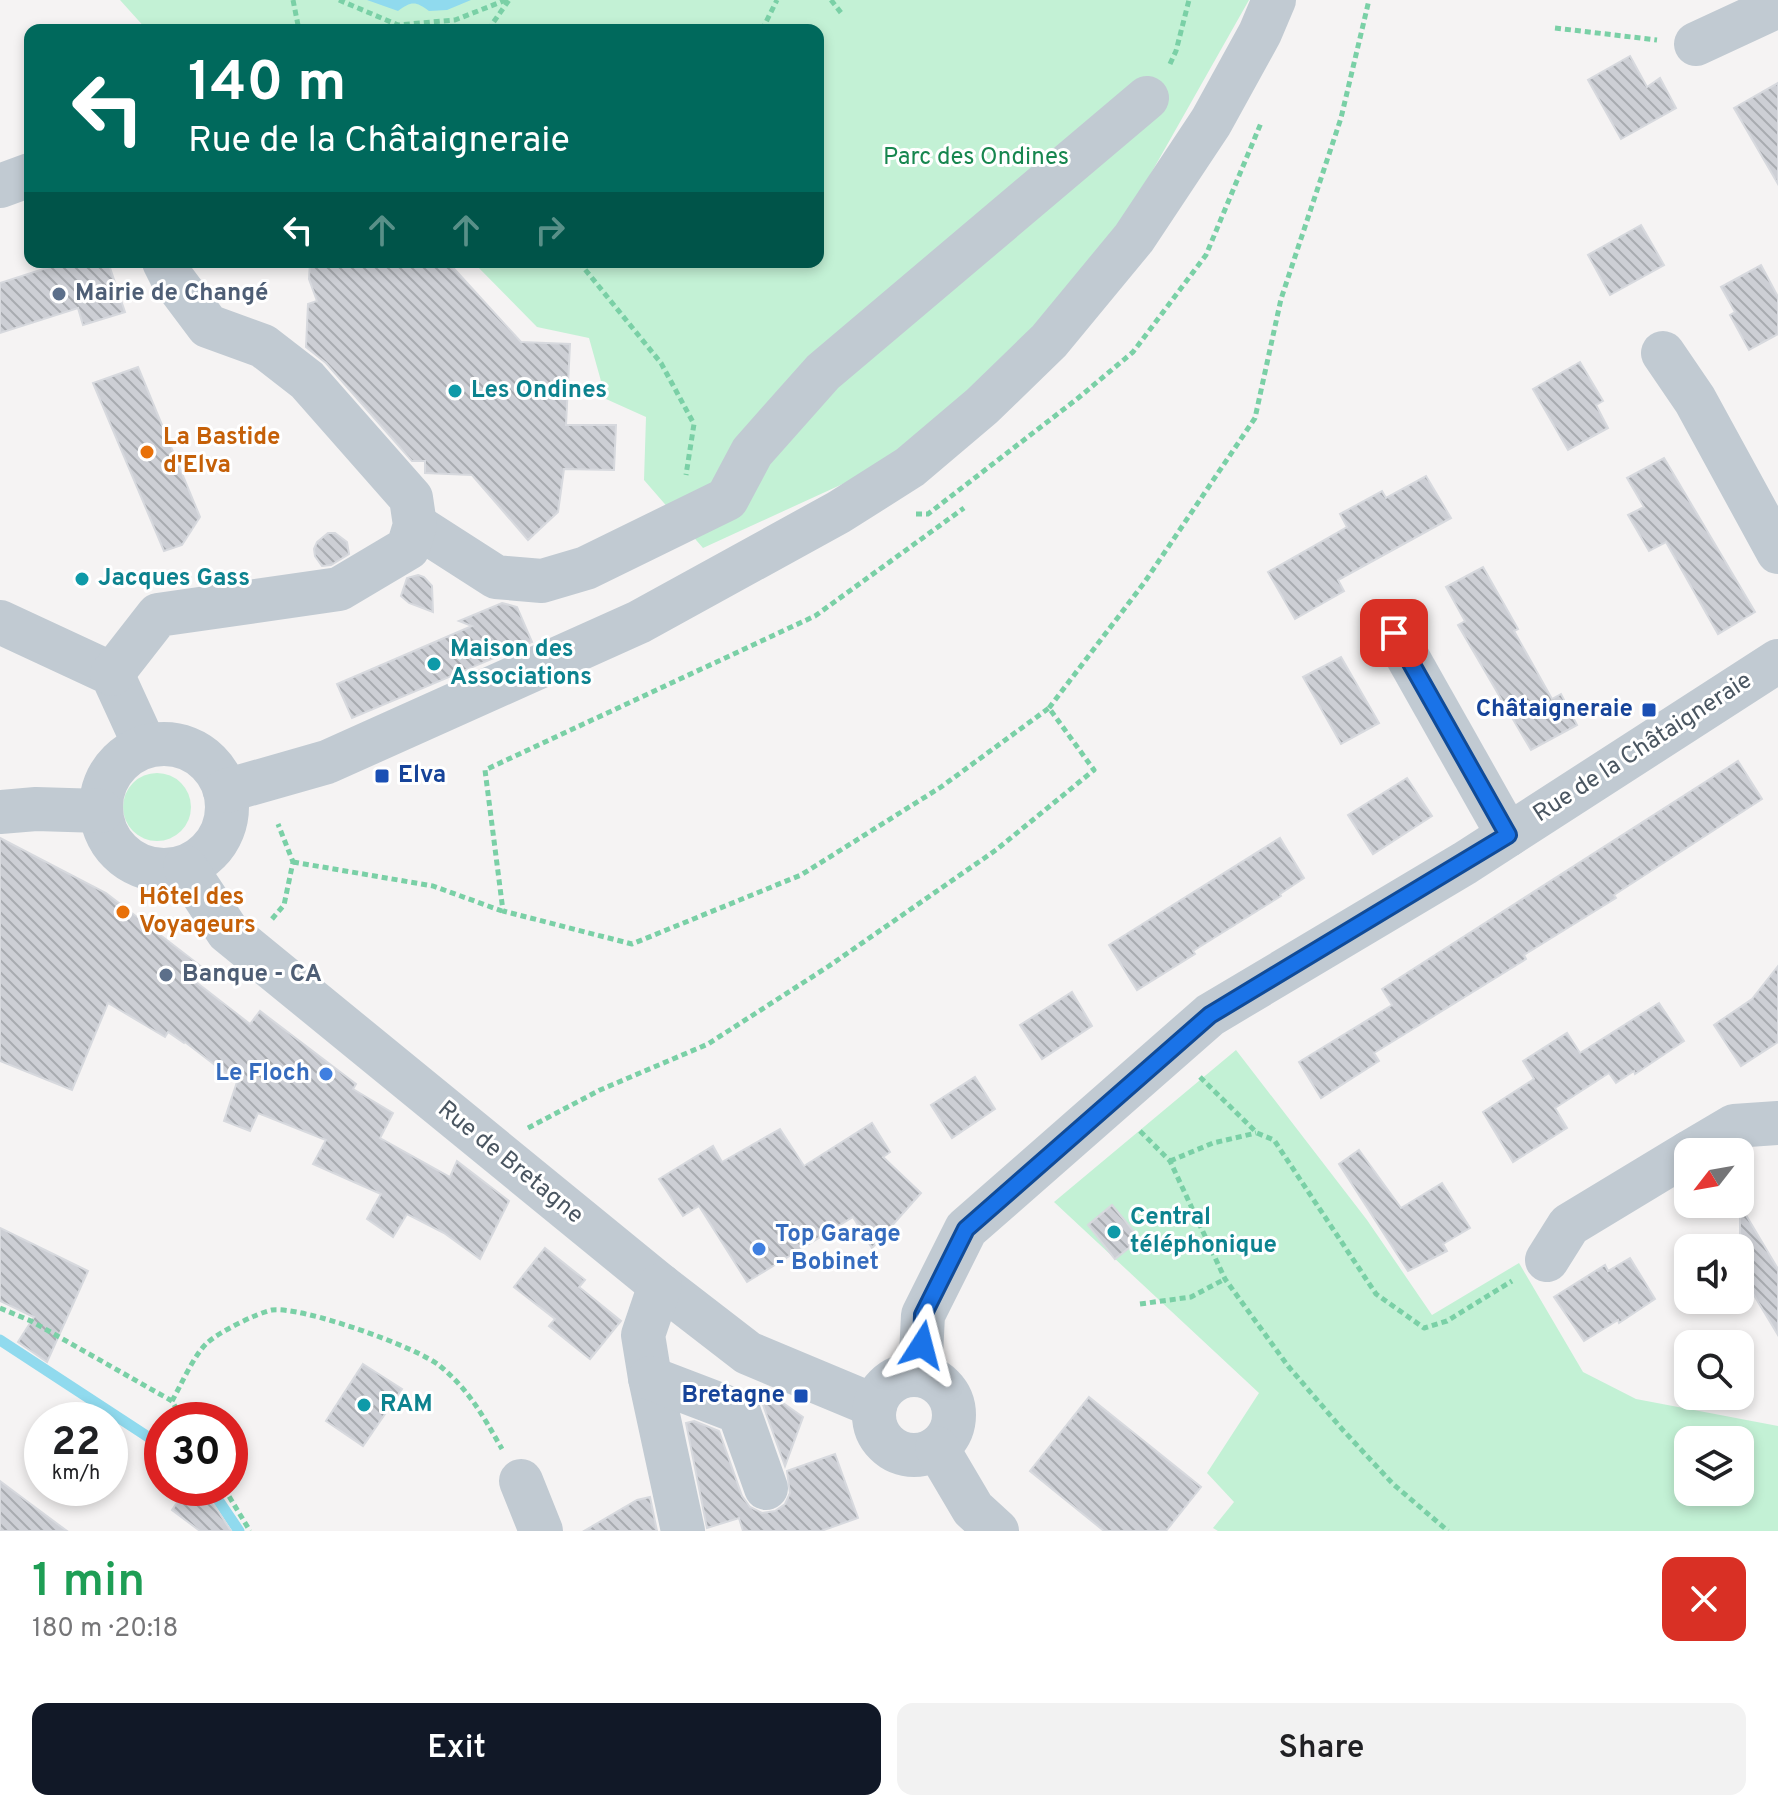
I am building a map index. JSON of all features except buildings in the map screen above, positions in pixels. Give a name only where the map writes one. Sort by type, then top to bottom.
[{"type":"street","points":[[225,791],[327,762],[639,622],[839,512],[910,467],[982,406],[1049,341],[1134,238],[1211,122],[1260,33],[1274,0]]},
{"type":"street","points":[[1696,44],[1778,6]]},
{"type":"street","points":[[415,525],[496,577],[542,581],[586,568],[727,499],[752,452],[823,372],[1147,98]]},
{"type":"street","points":[[0,186],[24,177]]},
{"type":"street","points":[[112,674],[158,615],[339,589],[408,548],[415,525],[411,498],[307,380],[263,346],[208,326],[167,268]]},
{"type":"street","points":[[1663,353],[1695,400],[1778,552]]},
{"type":"street","points":[[0,622],[112,674],[145,746]]},
{"type":"street","name":"Rue de la Châtaigneraie","points":[[1394,633],[1508,835]]},
{"type":"street","name":"Rue de la Châtaigneraie","points":[[920,1375],[923,1315],[966,1229],[1210,1015],[1508,835],[1778,661]]},
{"type":"street","points":[[165,744],[194,753],[217,773],[225,791],[227,810],[215,845],[185,867],[166,870],[147,868],[129,860],[115,846],[105,829],[101,811],[104,790],[112,771],[127,756],[145,746],[165,744]]},
{"type":"street","points":[[18,810],[101,811]]},
{"type":"street","name":"Rue de Bretagne","points":[[185,867],[228,932],[660,1285],[748,1353],[875,1406]]},
{"type":"street","points":[[1713,1138],[1734,1126],[1778,1123]]},
{"type":"street","points":[[1547,1260],[1569,1225],[1674,1161]]},
{"type":"street","points":[[660,1285],[643,1335],[683,1531]]},
{"type":"street","points":[[920,1375],[944,1388],[954,1413],[952,1426],[937,1448],[924,1454],[911,1455],[897,1452],[886,1444],[874,1420],[875,1406],[886,1385],[896,1378],[920,1375]]},
{"type":"street","points":[[650,1378],[739,1412],[766,1488]]},
{"type":"street","points":[[937,1448],[973,1509],[997,1531]]},
{"type":"street","points":[[521,1481],[541,1531]]},
{"type":"path","points":[[293,0],[298,24]]},
{"type":"path","points":[[339,0],[396,24]]},
{"type":"path","points":[[409,24],[455,20],[507,0]]},
{"type":"path","points":[[492,24],[507,0]]},
{"type":"path","points":[[765,24],[777,0]]},
{"type":"path","points":[[831,0],[842,14]]},
{"type":"path","points":[[1147,98],[1176,51],[1189,0]]},
{"type":"path","points":[[293,862],[433,886],[503,911],[632,944],[801,875],[941,787],[1049,708],[1144,583],[1255,418],[1281,299],[1341,118],[1369,0]]},
{"type":"path","points":[[1555,28],[1696,44]]},
{"type":"path","points":[[584,268],[661,363],[694,424],[678,523]]},
{"type":"path","points":[[503,911],[485,770],[815,616],[964,508]]},
{"type":"path","points":[[491,1147],[600,1090],[708,1044],[829,966],[996,850],[1094,770],[1049,708]]},
{"type":"path","points":[[278,824],[293,862],[284,905]]},
{"type":"path","points":[[1171,1049],[1257,1133],[1274,1140],[1376,1294],[1424,1328],[1447,1321],[1547,1260]]},
{"type":"path","points":[[1111,1102],[1170,1161],[1225,1279],[1288,1366],[1393,1484],[1448,1531]]},
{"type":"path","points":[[1170,1161],[1213,1143],[1257,1133]]},
{"type":"path","points":[[1140,1304],[1191,1297],[1225,1279]]},
{"type":"path","points":[[0,1308],[31,1321],[172,1401],[206,1344],[241,1323],[272,1310],[307,1314],[378,1336],[437,1364],[471,1396],[521,1481]]},
{"type":"path","points":[[235,1506],[250,1531]]},
{"type":"green space","name":"Parc des Ondines","points":[[120,0],[1249,0],[1111,244],[974,390],[871,471],[703,548],[644,480],[646,417],[606,399],[589,338],[537,327],[479,268],[824,268],[824,24],[142,24]]},
{"type":"green space","points":[[157,773],[181,783],[191,807],[181,831],[157,841],[133,831],[123,807],[133,783]]},
{"type":"green space","points":[[1236,1050],[1367,1220],[1432,1315],[1519,1263],[1583,1372],[1636,1399],[1674,1406],[1674,1410],[1694,1410],[1778,1426],[1778,1531],[1218,1531],[1213,1528],[1234,1502],[1207,1473],[1259,1393],[1054,1202]]},
{"type":"water","points":[[367,0],[471,0],[447,10],[429,11],[414,4],[398,11]]},
{"type":"waterway","points":[[0,1340],[144,1434]]},
{"type":"waterway","points":[[222,1506],[239,1531]]},
{"type":"place","name":"Mairie de Changé","points":[[59,294]]},
{"type":"place","name":"Les Ondines","points":[[455,391]]},
{"type":"place","name":"La Bastide d'Elva","points":[[147,452]]},
{"type":"place","name":"Jacques Gass","points":[[82,579]]},
{"type":"place","name":"Maison des Associations","points":[[434,664]]},
{"type":"place","name":"Châtaigneraie","points":[[1649,710]]},
{"type":"place","name":"Elva","points":[[382,776]]},
{"type":"place","name":"Hôtel des Voyageurs","points":[[123,912]]},
{"type":"place","name":"Banque - CA","points":[[166,975]]},
{"type":"place","name":"Le Floch","points":[[326,1074]]},
{"type":"place","name":"Central téléphonique","points":[[1114,1232]]},
{"type":"place","name":"Top Garage - Bobinet","points":[[759,1249]]},
{"type":"place","name":"Bretagne","points":[[801,1396]]},
{"type":"place","name":"RAM","points":[[364,1405]]},
{"type":"route","points":[[922,1345],[923,1315],[966,1229],[1210,1015],[1508,835],[1394,633]]}]
